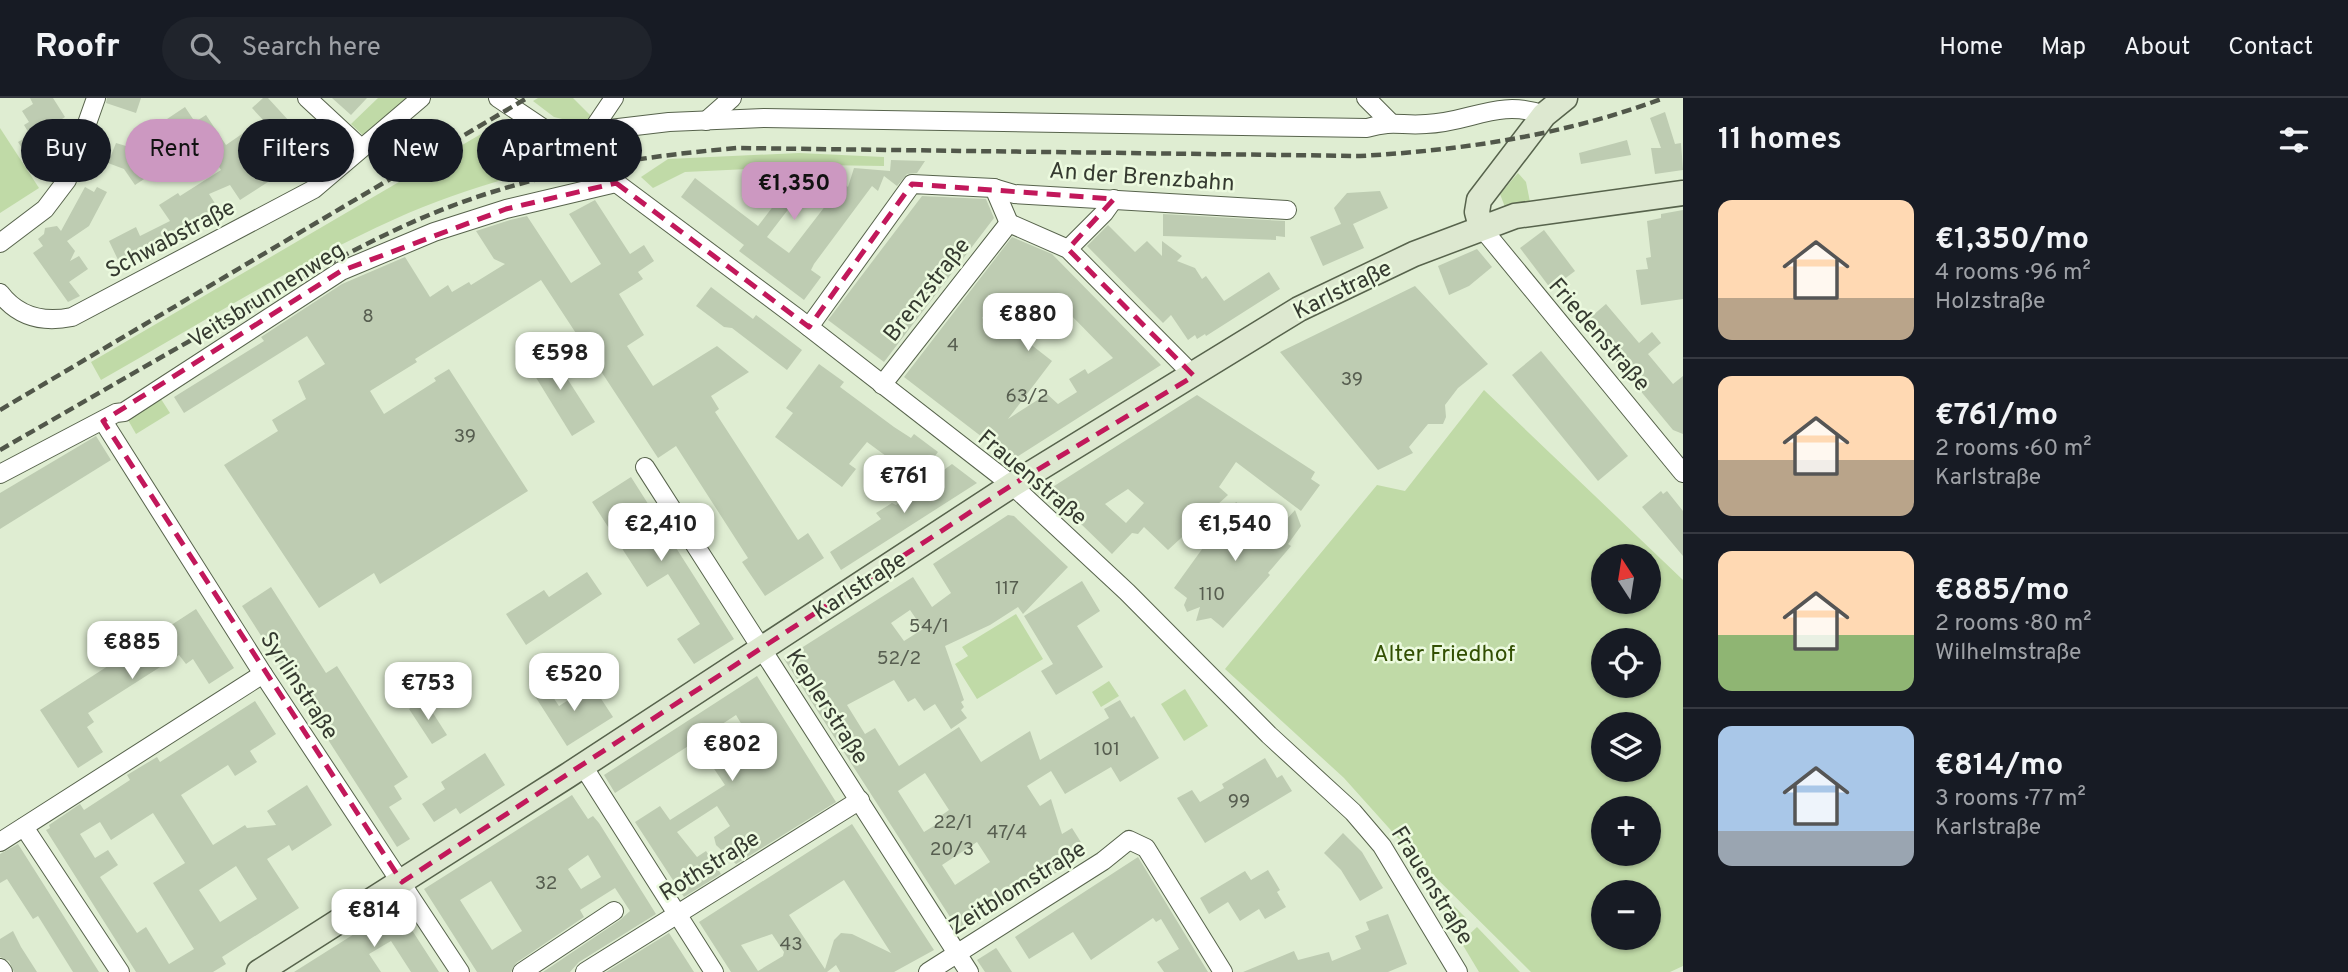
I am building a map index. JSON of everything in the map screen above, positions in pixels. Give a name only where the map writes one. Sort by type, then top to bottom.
[{"type":"main road","points":[[1481,227],[1477,212],[1479,200],[1544,115],[1565,98]]},
{"type":"main road","name":"Karlstraße","points":[[273,968],[1012,485],[1194,376],[1299,309],[1414,254],[1481,227],[1538,212],[1683,193]]},
{"type":"street","points":[[0,243],[44,209],[67,180],[96,98]]},
{"type":"street","points":[[307,98],[361,148]]},
{"type":"street","name":"Schwabstraße","points":[[0,292],[7,302],[39,320],[72,317],[314,189],[421,98]]},
{"type":"street","name":"Frauenstraße","points":[[498,98],[530,119]]},
{"type":"street","points":[[601,119],[614,98]]},
{"type":"street","points":[[706,121],[732,98]]},
{"type":"street","points":[[1366,98],[1389,121]]},
{"type":"street","points":[[642,127],[764,118],[1367,128],[1389,121],[1427,125],[1497,108],[1530,110],[1544,115]]},
{"type":"street","name":"Veitsbrunnenweg","points":[[0,474],[116,413],[124,412],[341,271],[434,232],[596,182]]},
{"type":"street","name":"Frauenstraße","points":[[614,182],[809,327],[1012,485],[1127,592],[1313,778],[1353,812],[1382,846],[1451,970]]},
{"type":"street","name":"An der Brenzbahn","points":[[809,327],[912,184],[994,188],[1014,194],[1287,210]]},
{"type":"street","points":[[994,188],[1009,223],[1068,249],[1194,376]]},
{"type":"street","points":[[1068,249],[1104,214],[1114,199]]},
{"type":"street","name":"Brenzstraße","points":[[882,385],[1009,223]]},
{"type":"street","name":"Friedenstraße","points":[[1481,227],[1679,463]]},
{"type":"street","name":"Syrlinstraße","points":[[103,421],[263,674],[460,972]]},
{"type":"street","name":"Keplerstraße","points":[[645,467],[969,972]]},
{"type":"street","points":[[0,842],[263,674]]},
{"type":"street","points":[[583,766],[714,972]]},
{"type":"street","name":"Rothstraße","points":[[585,972],[860,800]]},
{"type":"street","points":[[24,827],[120,972]]},
{"type":"street","name":"Zeitblomstraße","points":[[928,972],[1103,861],[1129,840],[1146,848],[1223,972]]},
{"type":"street","points":[[522,972],[614,911]]},
{"type":"highlighted area","points":[[616,183],[809,327],[912,184],[1114,199],[1068,249],[1194,376],[1012,485],[402,882],[103,421],[341,271],[506,209]]},
{"type":"green space","points":[[378,98],[411,98],[385,119],[368,119],[368,133],[364,136],[354,127],[354,121]]},
{"type":"green space","points":[[538,98],[573,98],[592,117],[554,117],[533,101]]},
{"type":"green space","points":[[0,128],[21,160],[21,182],[35,182],[39,188],[0,213]]},
{"type":"green space","points":[[477,136],[477,182],[494,182],[435,202],[357,237],[101,380],[91,362],[399,182],[463,182],[463,145]]},
{"type":"green space","points":[[799,153],[884,157],[884,166],[818,165],[815,174],[790,167],[685,172],[653,188],[642,176],[668,159]]},
{"type":"green space","points":[[1518,173],[1526,182],[1530,202],[1505,207],[1500,194]]},
{"type":"green space","name":"Alter Friedhof","points":[[1484,390],[1645,544],[1591,544],[1591,614],[1661,614],[1661,559],[1683,580],[1683,966],[1670,972],[1531,972],[1414,856],[1344,778],[1225,669],[1377,485],[1405,491]]},
{"type":"green space","points":[[161,399],[170,413],[136,434],[128,420]]},
{"type":"green space","points":[[1016,614],[1043,659],[977,699],[955,664],[968,656],[962,647]]},
{"type":"green space","points":[[1109,681],[1119,696],[1101,707],[1092,692]]},
{"type":"green space","points":[[1185,689],[1208,726],[1184,741],[1161,704]]},
{"type":"green space","points":[[1424,876],[1468,920],[1455,932],[1422,879]]},
{"type":"green space","points":[[1477,927],[1520,972],[1479,972],[1461,942]]},
{"type":"building","points":[[30,98],[53,98],[65,117],[27,119],[22,111],[33,104]]},
{"type":"building","points":[[107,98],[141,98],[136,113],[106,103]]},
{"type":"building","points":[[263,98],[268,98],[287,119],[262,119],[252,108]]},
{"type":"building","points":[[332,98],[367,98],[351,115]]},
{"type":"building","points":[[185,107],[193,119],[167,119]]},
{"type":"building","points":[[1665,112],[1675,144],[1681,143],[1683,170],[1655,174],[1651,148],[1661,148],[1650,118]]},
{"type":"building","points":[[238,137],[238,182],[268,182],[240,200],[230,185],[209,194],[218,208],[197,225],[194,220],[187,222],[138,255],[137,262],[129,259],[120,264],[109,241],[136,227],[140,236],[170,221],[159,205],[178,193],[180,196],[202,182],[224,182],[224,142],[226,145]]},
{"type":"building","points":[[1627,140],[1631,155],[1581,164],[1579,153]]},
{"type":"building","points":[[116,143],[125,146],[125,170],[111,164]]},
{"type":"building","points":[[891,160],[925,161],[917,173],[907,174],[897,186],[884,176],[878,191],[872,186],[814,264],[811,270],[821,277],[804,300],[739,251],[744,245],[681,197],[695,178],[758,226],[788,187],[775,178],[781,169],[795,169],[810,181],[767,237],[789,253],[843,183],[848,187],[854,168],[890,171]]},
{"type":"building","points":[[85,187],[94,192],[97,187],[107,192],[89,226],[67,241],[75,251],[70,261],[79,256],[88,269],[69,282],[80,296],[68,302],[33,253],[43,246],[38,239],[44,234],[45,228],[57,226],[61,231]]},
{"type":"building","points":[[1380,191],[1388,208],[1353,224],[1364,248],[1323,266],[1310,237],[1341,224],[1334,208],[1347,193]]},
{"type":"building","points":[[922,196],[986,199],[994,218],[884,362],[828,320]]},
{"type":"building","points":[[595,200],[630,254],[644,245],[654,261],[638,272],[643,279],[619,294],[644,335],[627,346],[653,386],[717,346],[749,372],[711,396],[719,409],[715,412],[798,540],[808,533],[824,558],[765,596],[742,562],[748,558],[676,446],[658,458],[541,280],[415,359],[417,362],[370,391],[384,414],[436,381],[434,378],[449,369],[528,491],[380,584],[374,573],[319,608],[224,465],[278,431],[272,420],[306,399],[298,381],[325,364],[307,336],[184,413],[174,397],[264,341],[261,337],[342,284],[405,257],[430,297],[448,285],[452,292],[469,282],[471,285],[505,264],[494,259],[476,231],[510,220],[527,216],[571,283],[601,264],[569,214]]},
{"type":"building","points":[[1683,210],[1683,299],[1641,305],[1636,270],[1648,269],[1646,258],[1651,257],[1647,221],[1661,218],[1661,214]]},
{"type":"building","points":[[1163,214],[1285,221],[1285,237],[1276,236],[1276,240],[1163,236]]},
{"type":"building","points":[[1108,225],[1135,252],[1147,241],[1162,256],[1162,241],[1182,256],[1177,261],[1195,268],[1202,279],[1206,276],[1224,301],[1269,272],[1280,289],[1206,336],[1205,334],[1197,339],[1195,335],[1188,340],[1171,315],[1163,323],[1087,246]]},
{"type":"building","points":[[1544,230],[1575,271],[1551,289],[1520,248]]},
{"type":"building","points":[[1012,237],[1052,254],[1161,365],[1012,460],[904,377]],"holes":[[[996,300],[1016,316],[1000,332],[982,318]],[[1064,308],[1113,358],[1088,374],[1085,369],[1069,379],[1077,392],[1058,404],[1047,394],[1008,419],[1052,361],[1029,343]]]},
{"type":"building","points":[[1477,249],[1492,267],[1469,286],[1449,295],[1438,266]]},
{"type":"building","points":[[1415,286],[1488,364],[1458,388],[1445,405],[1446,417],[1443,424],[1428,424],[1409,447],[1413,453],[1378,470],[1280,352]]},
{"type":"building","points":[[711,287],[753,319],[756,315],[802,350],[787,370],[732,328],[724,327],[696,306]]},
{"type":"building","points":[[1606,304],[1639,343],[1652,332],[1661,343],[1648,354],[1673,384],[1683,376],[1683,434],[1673,430],[1584,323]]},
{"type":"building","points":[[547,347],[595,422],[572,436],[527,363],[527,359]]},
{"type":"building","points":[[1541,351],[1628,456],[1598,481],[1512,375]]},
{"type":"building","points":[[819,364],[844,382],[840,387],[894,427],[911,438],[914,434],[938,452],[917,479],[867,442],[849,464],[856,469],[842,487],[775,437],[793,413],[786,408]]},
{"type":"building","points":[[1197,395],[1315,472],[1311,479],[1320,485],[1301,511],[1236,462],[1219,487],[1228,495],[1168,550],[1144,527],[1138,534],[1132,533],[1112,554],[1050,494],[1051,488]],"holes":[[[1128,489],[1144,503],[1126,523],[1105,504]]]},
{"type":"building","points":[[96,436],[111,460],[0,529],[0,493]]},
{"type":"building","points":[[952,464],[977,483],[841,570],[830,552],[881,519],[876,513],[892,503],[896,505]]},
{"type":"building","points":[[631,477],[734,639],[694,664],[677,639],[700,624],[668,574],[647,587],[592,502]]},
{"type":"building","points":[[1661,491],[1663,494],[1667,491],[1683,511],[1683,556],[1642,507]]},
{"type":"building","points":[[1236,502],[1246,509],[1250,504],[1279,528],[1295,510],[1301,526],[1288,544],[1291,546],[1268,573],[1270,575],[1223,628],[1211,618],[1196,621],[1200,607],[1187,612],[1184,605],[1187,598],[1174,588]]},
{"type":"building","points":[[1008,515],[1014,516],[1068,567],[1023,614],[1018,607],[990,625],[945,646],[964,700],[961,702],[964,707],[961,710],[967,718],[951,729],[935,704],[924,711],[915,698],[908,702],[894,680],[847,705],[865,734],[875,728],[899,766],[959,727],[981,762],[1030,731],[1040,760],[1109,718],[1104,709],[1120,700],[1131,718],[1134,716],[1159,758],[1120,782],[1111,767],[1065,794],[1051,771],[1027,786],[1040,806],[1051,799],[1062,834],[1072,828],[1084,847],[1072,854],[1076,860],[997,910],[986,894],[969,905],[979,922],[961,934],[784,659],[913,577],[932,607],[951,593],[933,564]],"holes":[[[910,610],[923,629],[904,641],[891,623]],[[925,773],[949,810],[942,815],[945,819],[924,832],[898,791]],[[977,842],[990,862],[955,885],[942,865]]]},
{"type":"building","points":[[587,572],[602,594],[526,645],[506,614],[544,590],[549,597]]},
{"type":"building","points":[[1082,581],[1100,611],[1077,626],[1103,667],[1056,695],[1041,671],[1053,664],[1024,616]]},
{"type":"building","points":[[271,587],[326,673],[337,666],[408,777],[394,786],[402,799],[389,807],[410,839],[397,847],[242,606]]},
{"type":"building","points":[[196,609],[234,668],[209,684],[193,659],[186,664],[179,655],[88,713],[94,722],[87,727],[103,752],[78,768],[40,710]]},
{"type":"building","points":[[757,676],[836,802],[736,864],[716,845],[714,837],[730,826],[717,806],[677,832],[697,857],[706,851],[721,874],[684,897],[635,822],[660,806],[670,820],[725,785],[702,751],[693,743],[615,793],[604,775]],"holes":[[[736,715],[748,735],[727,750],[713,730]]]},
{"type":"building","points":[[543,682],[559,706],[592,685],[613,717],[567,746],[531,690]]},
{"type":"building","points":[[424,699],[447,735],[432,744],[409,709]]},
{"type":"building","points":[[255,701],[276,734],[250,751],[257,762],[235,776],[228,765],[181,795],[213,845],[245,825],[247,828],[276,825],[267,811],[307,785],[332,825],[292,851],[289,845],[267,859],[299,908],[222,957],[226,964],[213,972],[136,972],[46,830],[50,828],[49,825],[80,804],[84,810],[130,780],[127,775],[157,757],[160,762]],"holes":[[[153,813],[185,863],[153,883],[194,949],[169,964],[146,927],[137,933],[100,877],[118,865],[108,850],[95,858],[80,834],[100,822],[111,840]],[[236,866],[257,899],[220,922],[199,890]]]},
{"type":"building","points":[[485,753],[505,785],[460,814],[456,808],[434,822],[422,804],[445,789],[441,782]]},
{"type":"building","points":[[1265,758],[1277,778],[1282,775],[1292,791],[1205,843],[1177,798],[1192,790],[1200,802],[1224,788],[1222,784]]},
{"type":"building","points":[[572,795],[588,819],[593,816],[599,823],[656,914],[579,962],[570,972],[543,972],[630,911],[615,888],[580,910],[584,917],[516,963],[511,972],[477,972],[424,889]],"holes":[[[588,855],[601,877],[581,889],[568,869]],[[491,881],[522,931],[492,950],[460,900]]]},
{"type":"building","points":[[852,824],[934,950],[894,972],[840,972],[836,965],[827,972],[731,972],[699,922]],"holes":[[[844,880],[891,953],[852,934],[841,933],[834,940],[825,969],[789,915]],[[772,934],[784,952],[783,956],[758,971],[741,945]]]},
{"type":"building","points":[[1343,833],[1362,852],[1383,888],[1360,901],[1341,870],[1324,853]]},
{"type":"building","points":[[18,844],[99,972],[73,972],[38,916],[33,919],[7,879],[0,883],[0,854]]},
{"type":"building","points":[[1138,857],[1208,972],[1164,972],[1157,962],[1179,949],[1161,919],[1156,922],[1153,918],[1091,960],[1073,932],[1029,959],[1015,937]]},
{"type":"building","points":[[1268,870],[1286,907],[1265,919],[1259,909],[1240,921],[1228,902],[1209,914],[1200,898],[1245,871],[1251,880]]},
{"type":"building","points":[[397,907],[439,972],[411,972],[391,941],[369,954],[381,972],[294,972]]},
{"type":"building","points":[[1388,914],[1407,964],[1388,972],[1243,972],[1294,951],[1298,960],[1329,952],[1332,961],[1361,949],[1355,936],[1369,930],[1366,922]]},
{"type":"building","points":[[13,931],[37,972],[14,972],[9,961],[0,957],[0,939]]},
{"type":"building","points":[[669,933],[694,972],[606,972]]},
{"type":"building","points":[[996,948],[1012,972],[985,972],[977,960]]},
{"type":"railway","points":[[0,410],[527,98]]},
{"type":"railway","points":[[0,450],[230,318],[382,236],[491,192],[560,174],[666,155],[737,148],[1360,156],[1438,150],[1514,139],[1590,122],[1664,98]]}]
